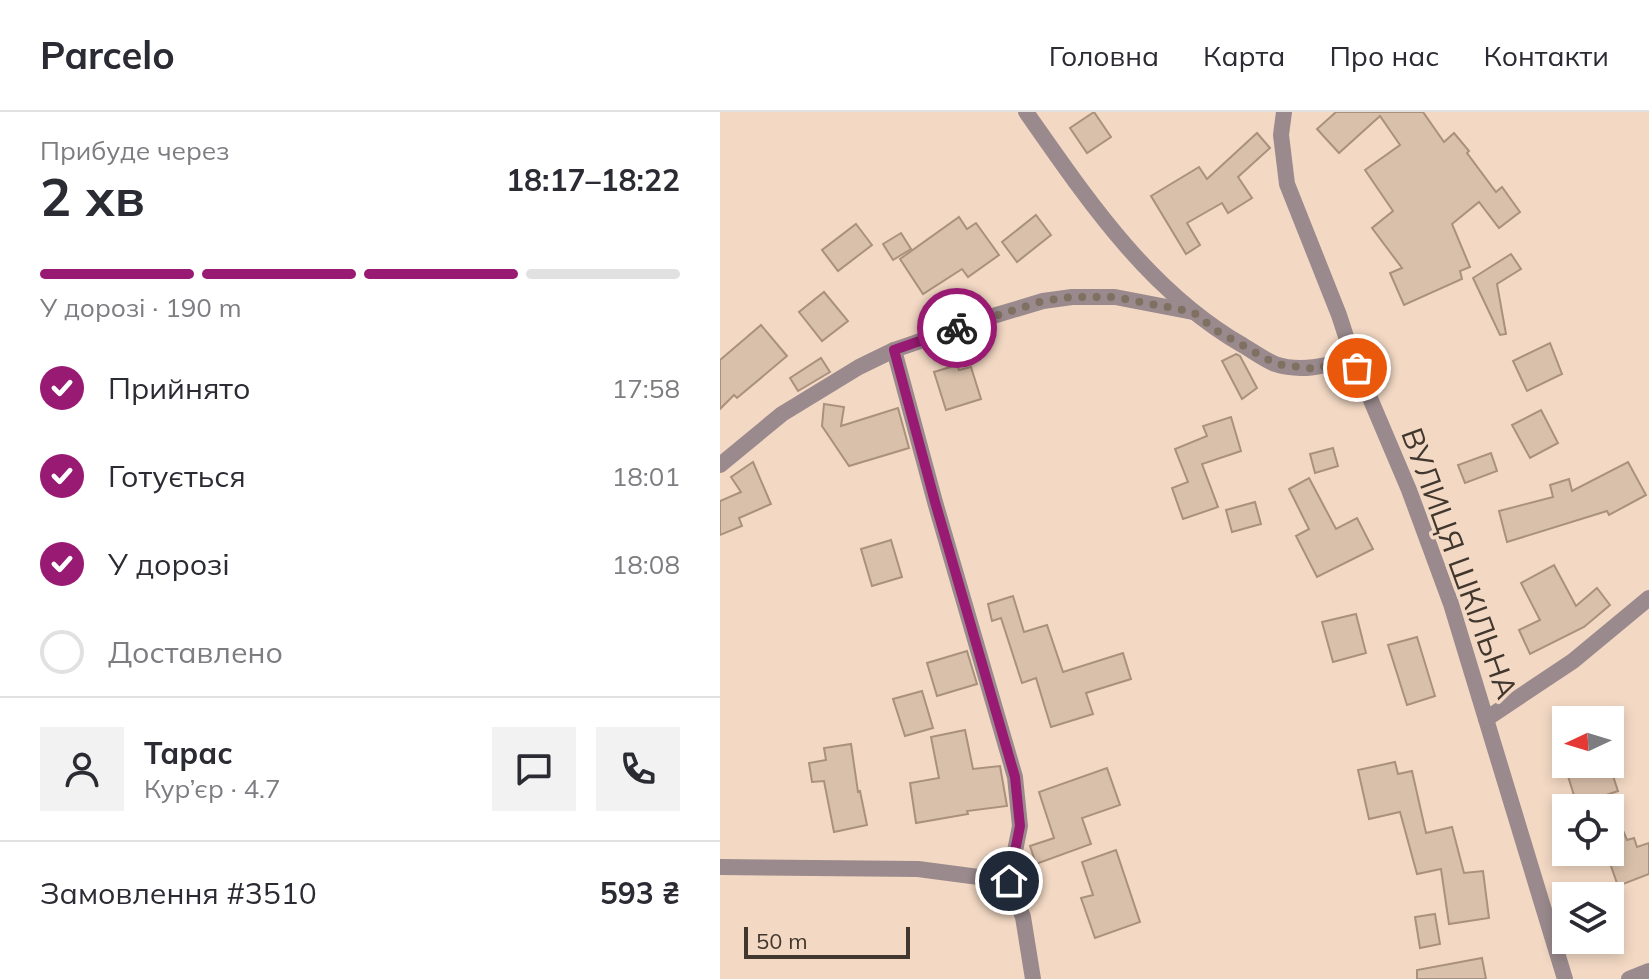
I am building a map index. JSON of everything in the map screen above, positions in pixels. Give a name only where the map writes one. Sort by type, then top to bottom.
[{"type":"street","points":[[1026,112],[1082,192],[1139,262],[1217,331],[1276,364],[1316,369],[1353,358]]},
{"type":"street","name":"ВУЛИЦЯ ШКІЛЬНА","points":[[1284,112],[1281,135],[1287,184],[1451,604],[1565,979]]},
{"type":"street","points":[[720,465],[782,414],[859,367],[894,350],[993,316],[1043,301],[1072,297],[1115,297],[1193,312]]},
{"type":"street","points":[[894,350],[1015,777],[1020,826],[1009,881],[1023,917],[1033,979]]},
{"type":"street","points":[[1486,719],[1573,661],[1649,598]]},
{"type":"street","points":[[720,867],[918,869],[1009,881]]},
{"type":"street","points":[[1629,979],[1649,971]]},
{"type":"building","points":[[1094,112],[1111,137],[1087,153],[1070,128]]},
{"type":"building","points":[[1336,112],[1423,112],[1444,142],[1454,133],[1496,192],[1502,187],[1520,212],[1499,228],[1479,202],[1452,224],[1470,267],[1460,271],[1462,279],[1404,305],[1390,273],[1402,268],[1372,228],[1393,211],[1365,170],[1400,145],[1380,116],[1339,153],[1317,129]]},
{"type":"building","points":[[1257,133],[1270,148],[1238,177],[1252,198],[1228,213],[1222,203],[1187,223],[1200,245],[1186,254],[1151,196],[1199,167],[1207,179]]},
{"type":"building","points":[[1036,215],[1051,235],[1017,262],[1002,242]]},
{"type":"building","points":[[959,217],[967,229],[976,223],[999,255],[968,277],[962,269],[923,294],[900,259]]},
{"type":"building","points":[[856,224],[872,245],[838,271],[822,250]]},
{"type":"building","points":[[901,233],[911,249],[893,260],[883,244]]},
{"type":"building","points":[[1511,254],[1521,269],[1497,284],[1506,334],[1500,335],[1473,278]]},
{"type":"building","points":[[824,292],[848,321],[822,341],[799,312]]},
{"type":"building","points":[[761,325],[787,356],[720,409],[720,360]]},
{"type":"building","points":[[1550,343],[1562,374],[1527,391],[1513,361]]},
{"type":"building","points":[[1236,354],[1257,388],[1242,399],[1222,361]]},
{"type":"building","points":[[821,358],[830,372],[798,391],[790,378]]},
{"type":"building","points":[[957,365],[959,370],[971,367],[981,399],[946,410],[934,372]]},
{"type":"building","points":[[824,404],[844,407],[841,426],[898,408],[909,448],[849,466],[822,426]]},
{"type":"building","points":[[1541,410],[1558,443],[1530,458],[1512,425]]},
{"type":"building","points":[[1231,417],[1241,451],[1202,464],[1218,507],[1183,519],[1172,488],[1188,482],[1175,449],[1207,436],[1203,426]]},
{"type":"building","points":[[1333,448],[1338,466],[1315,473],[1310,454]]},
{"type":"building","points":[[1491,453],[1497,471],[1465,483],[1458,465]]},
{"type":"building","points":[[753,462],[771,504],[739,518],[742,526],[720,535],[720,501],[741,492],[731,477]]},
{"type":"building","points":[[1628,462],[1646,495],[1609,515],[1607,511],[1507,542],[1499,511],[1553,497],[1550,485],[1569,479],[1572,491]]},
{"type":"building","points":[[1309,478],[1336,529],[1357,518],[1373,549],[1317,577],[1296,536],[1309,529],[1289,489]]},
{"type":"building","points":[[1255,502],[1261,524],[1232,532],[1226,510]]},
{"type":"building","points":[[891,540],[902,577],[872,586],[861,549]]},
{"type":"building","points":[[1554,565],[1576,606],[1597,588],[1610,605],[1584,627],[1530,654],[1519,630],[1540,620],[1521,583]]},
{"type":"building","points":[[1013,596],[1024,632],[1047,625],[1063,672],[1123,653],[1131,679],[1086,693],[1093,714],[1051,727],[1036,678],[1022,683],[1001,618],[992,621],[988,604]]},
{"type":"building","points":[[1356,614],[1366,653],[1333,662],[1322,622]]},
{"type":"building","points":[[1417,637],[1435,696],[1407,705],[1388,645]]},
{"type":"building","points":[[967,651],[977,684],[937,696],[927,663]]},
{"type":"building","points":[[922,691],[933,728],[905,736],[893,699]]},
{"type":"building","points":[[965,730],[973,769],[1000,766],[1007,806],[967,811],[968,814],[916,823],[910,783],[939,778],[931,737]]},
{"type":"building","points":[[851,744],[858,792],[867,825],[834,832],[824,781],[812,782],[809,763],[826,760],[824,748]]},
{"type":"building","points":[[1395,762],[1398,774],[1412,771],[1426,833],[1452,827],[1464,873],[1483,871],[1489,918],[1449,924],[1441,869],[1417,874],[1400,812],[1369,819],[1358,770]]},
{"type":"building","points":[[1107,768],[1120,805],[1082,818],[1091,844],[1036,864],[1030,846],[1054,838],[1039,792]]},
{"type":"building","points":[[1569,778],[1614,778],[1618,791],[1609,794],[1574,794]]},
{"type":"building","points":[[1624,833],[1627,840],[1634,838],[1637,847],[1649,843],[1649,874],[1624,884],[1617,882],[1611,866],[1624,866]]},
{"type":"building","points":[[1116,850],[1140,922],[1095,938],[1081,898],[1093,895],[1082,862]]},
{"type":"building","points":[[1435,914],[1440,944],[1420,948],[1415,917]]},
{"type":"building","points":[[1482,958],[1486,979],[1417,979],[1417,970]]},
{"type":"way so far","points":[[957,328],[1043,301],[1115,297],[1193,312],[1217,331],[1276,364],[1316,369],[1353,358],[1357,368]]},
{"type":"route","points":[[957,328],[894,350],[1015,777],[1020,826],[1009,881]]}]
